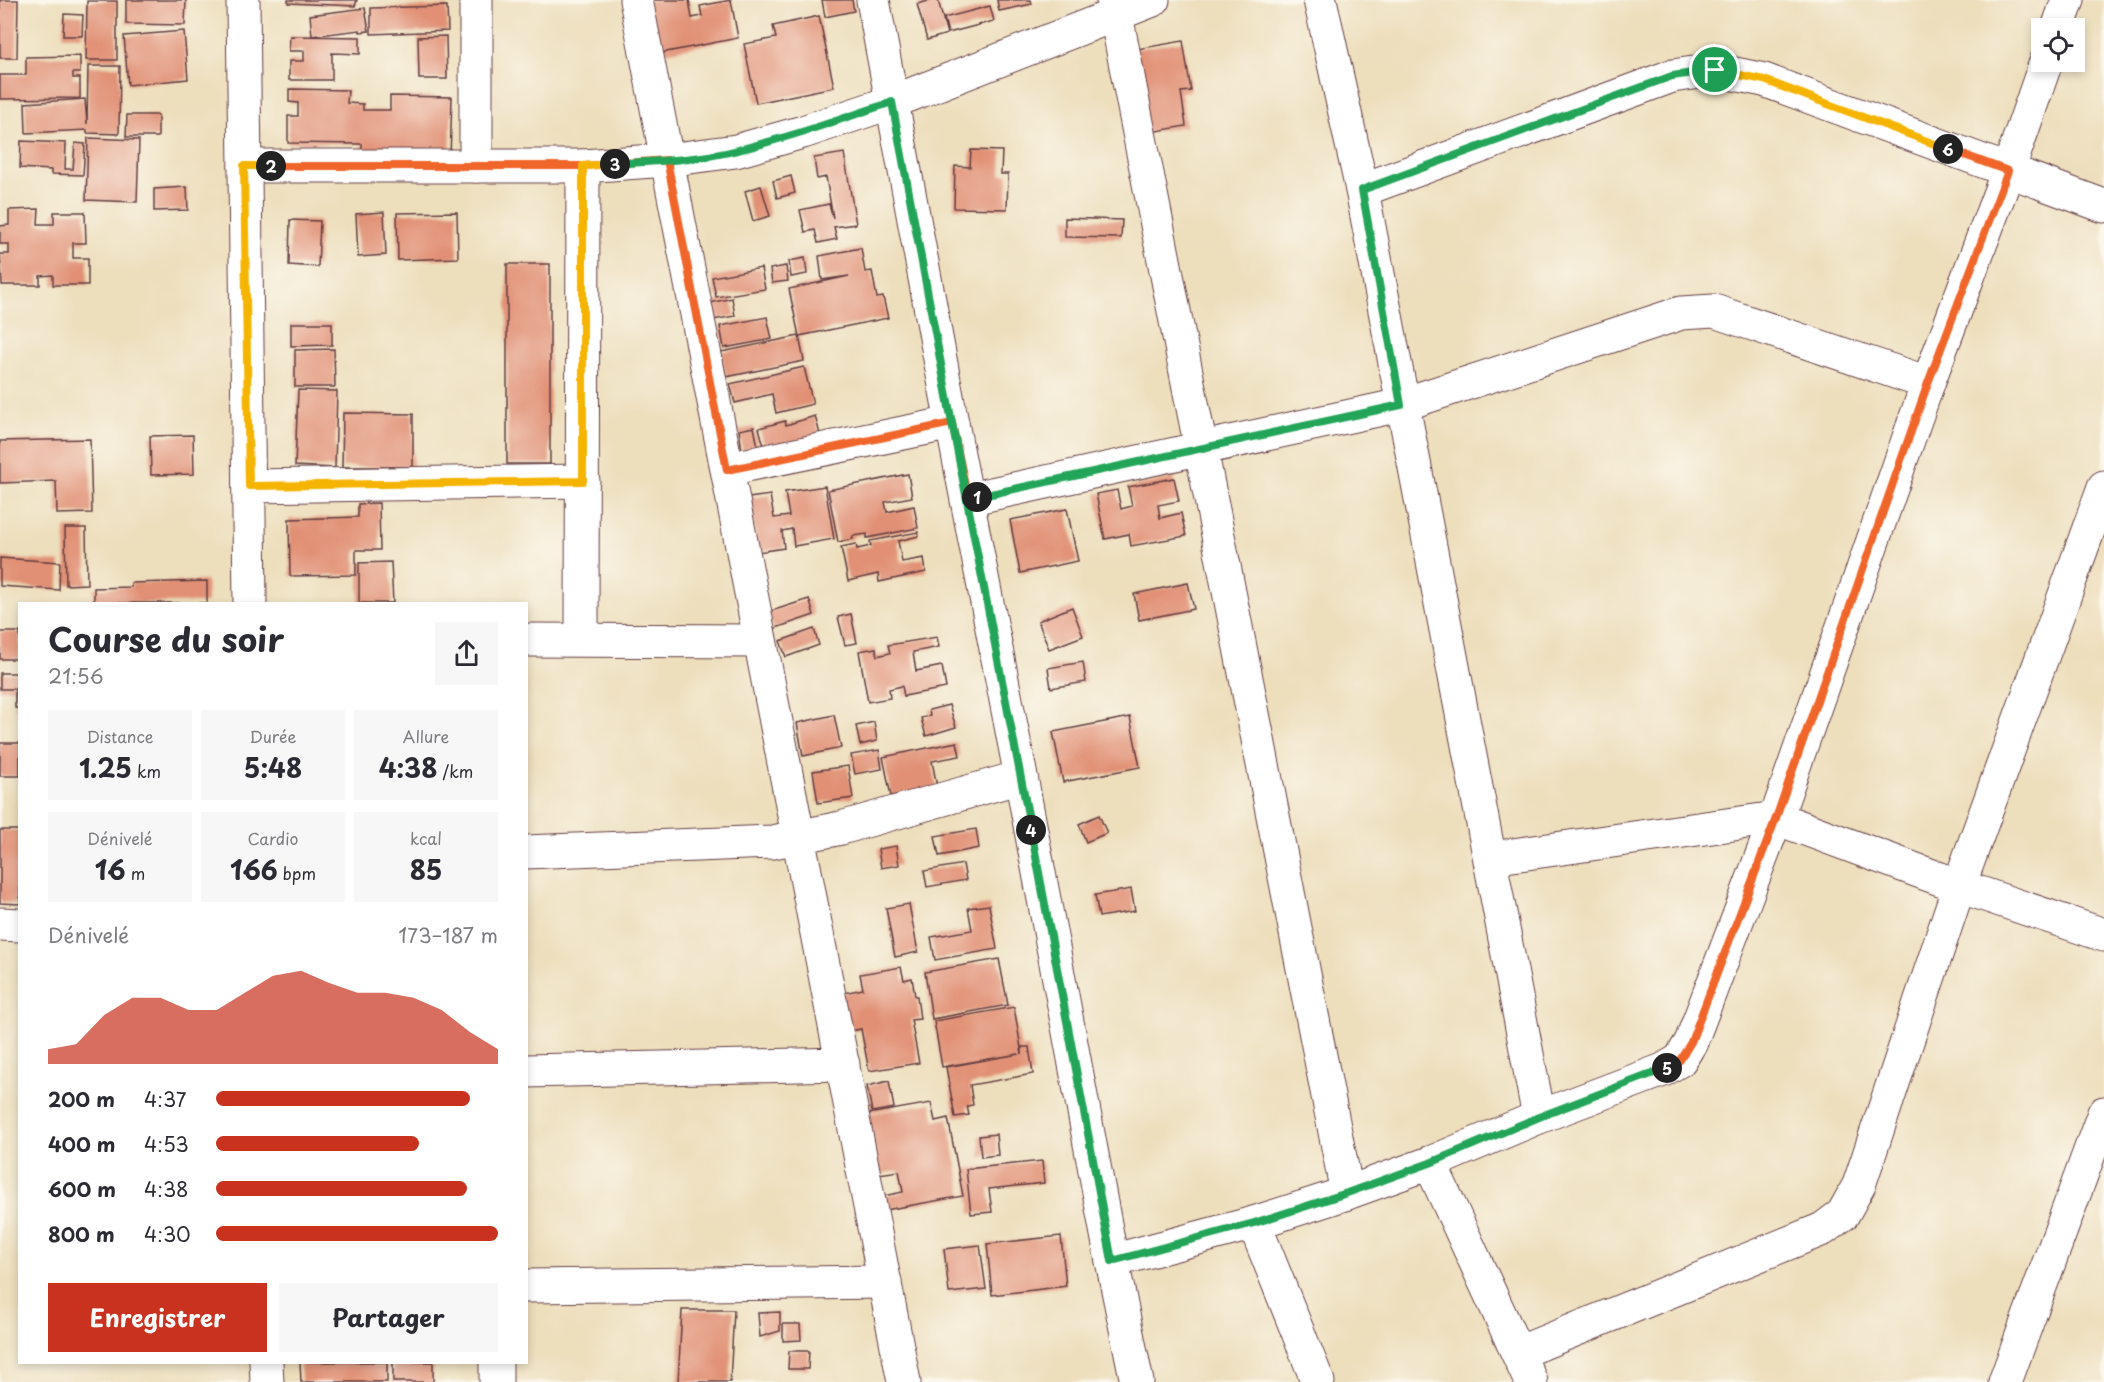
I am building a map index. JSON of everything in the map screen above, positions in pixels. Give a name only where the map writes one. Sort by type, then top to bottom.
[{"type":"street","points":[[243,0],[250,602]]},
{"type":"street","points":[[476,0],[476,166]]},
{"type":"street","points":[[636,0],[904,1382]]},
{"type":"street","points":[[873,0],[1112,1261],[1137,1382]]},
{"type":"street","points":[[244,166],[583,166],[667,160],[736,151],[803,132],[892,102],[1114,7],[1153,0]]},
{"type":"street","points":[[1320,0],[1362,190],[1401,405],[1491,858],[1539,1117]]},
{"type":"street","points":[[2062,18],[2068,0]]},
{"type":"street","points":[[1114,7],[1347,1193]]},
{"type":"street","points":[[1362,190],[1672,76],[1715,70],[1764,80],[2104,206]]},
{"type":"street","points":[[1112,1261],[1254,1223],[1347,1193],[1430,1163],[1539,1117],[1663,1070],[1680,1060],[1691,1042],[1776,818],[1928,383],[2008,171],[2043,72]]},
{"type":"street","points":[[582,639],[583,166]]},
{"type":"street","points":[[968,499],[1401,405],[1681,313],[1714,311],[1928,383]]},
{"type":"street","points":[[727,470],[952,423]]},
{"type":"street","points":[[249,486],[583,481]]},
{"type":"street","points":[[1518,1353],[1824,1229],[1843,1214],[1859,1185],[1959,886],[2104,487]]},
{"type":"street","points":[[528,640],[760,641]]},
{"type":"street","points":[[528,852],[754,844],[798,838],[842,828],[1021,777]]},
{"type":"street","points":[[1491,858],[1776,818],[1959,886],[2104,935]]},
{"type":"street","points":[[0,924],[18,924]]},
{"type":"street","points":[[528,1071],[843,1064]]},
{"type":"street","points":[[2005,1382],[2104,1113]]},
{"type":"street","points":[[1430,1163],[1531,1382]]},
{"type":"street","points":[[1254,1223],[1318,1382]]},
{"type":"street","points":[[528,1286],[885,1282]]},
{"type":"street","points":[[266,1364],[267,1382]]},
{"type":"street","points":[[496,1364],[496,1382]]},
{"type":"building","points":[[0,0],[18,0],[17,58],[0,58]]},
{"type":"building","points":[[126,0],[186,0],[185,25],[126,24]]},
{"type":"building","points":[[288,0],[357,0],[355,6],[288,3]]},
{"type":"building","points":[[646,0],[689,0],[692,18],[702,16],[700,6],[731,0],[738,38],[656,54]]},
{"type":"building","points":[[822,0],[852,0],[854,11],[825,17]]},
{"type":"building","points":[[938,0],[947,34],[927,40],[917,4]]},
{"type":"building","points":[[997,0],[1031,0],[1032,4],[999,11]]},
{"type":"building","points":[[87,1],[117,1],[117,60],[86,60]]},
{"type":"building","points":[[447,6],[448,31],[371,34],[371,8]]},
{"type":"building","points":[[990,6],[994,21],[948,33],[944,18]]},
{"type":"building","points":[[365,8],[369,31],[312,36],[310,15]]},
{"type":"building","points":[[64,14],[83,15],[82,36],[63,36]]},
{"type":"building","points":[[819,16],[834,87],[756,103],[744,44],[776,38],[773,26]]},
{"type":"building","points":[[184,31],[188,79],[128,85],[124,36]]},
{"type":"building","points":[[290,36],[360,37],[360,54],[332,53],[332,80],[289,80],[289,61],[304,61],[304,51],[289,51]]},
{"type":"building","points":[[446,36],[447,79],[419,79],[418,37]]},
{"type":"building","points":[[1183,41],[1191,91],[1181,92],[1186,126],[1145,133],[1131,50]]},
{"type":"building","points":[[80,56],[80,73],[73,73],[73,78],[80,78],[80,98],[0,99],[0,75],[26,75],[26,57]]},
{"type":"building","points":[[88,66],[120,66],[119,134],[87,133],[87,130],[26,133],[25,103],[85,99],[87,124]]},
{"type":"building","points":[[289,89],[348,90],[347,103],[363,104],[363,110],[390,110],[390,96],[452,97],[450,158],[362,155],[362,144],[288,143],[288,116],[298,116],[298,103],[289,102]]},
{"type":"building","points":[[127,115],[158,115],[158,137],[126,137]]},
{"type":"building","points":[[88,138],[139,140],[137,202],[86,200]]},
{"type":"building","points":[[21,141],[66,143],[65,169],[73,169],[75,143],[85,144],[83,175],[51,174],[51,170],[20,168]]},
{"type":"building","points":[[971,150],[1002,151],[1001,174],[1008,174],[1007,209],[954,208],[955,166],[970,167]]},
{"type":"building","points":[[844,153],[856,224],[834,227],[837,239],[818,243],[815,230],[805,232],[800,210],[829,204],[833,218],[826,177],[817,179],[814,158]]},
{"type":"building","points":[[791,176],[795,193],[777,198],[773,181]]},
{"type":"building","points":[[761,186],[770,216],[753,221],[745,191]]},
{"type":"building","points":[[187,187],[188,210],[154,211],[154,189]]},
{"type":"building","points":[[39,209],[38,224],[54,224],[54,212],[85,212],[86,243],[73,243],[73,258],[88,258],[88,285],[53,285],[53,275],[40,276],[40,285],[2,285],[0,254],[9,254],[9,244],[0,244],[0,226],[9,225],[9,210]]},
{"type":"building","points":[[384,212],[386,255],[358,257],[356,214]]},
{"type":"building","points":[[457,212],[458,258],[398,260],[397,213]]},
{"type":"building","points":[[1065,218],[1122,220],[1121,238],[1065,237]]},
{"type":"building","points":[[290,220],[320,221],[318,267],[289,265]]},
{"type":"building","points":[[861,248],[865,272],[872,271],[877,298],[883,297],[888,318],[799,336],[789,289],[849,276],[822,280],[819,256]]},
{"type":"building","points":[[805,258],[807,274],[791,277],[789,261]]},
{"type":"building","points":[[507,264],[550,264],[550,464],[507,464]]},
{"type":"building","points":[[786,266],[788,281],[772,283],[770,269]]},
{"type":"building","points":[[761,268],[765,289],[716,297],[712,277]]},
{"type":"building","points":[[732,298],[735,316],[713,320],[710,303]]},
{"type":"building","points":[[767,317],[772,339],[724,348],[720,326]]},
{"type":"building","points":[[291,323],[332,323],[332,345],[291,346]]},
{"type":"building","points":[[799,336],[804,361],[726,377],[721,352]]},
{"type":"building","points":[[334,349],[335,387],[295,387],[295,350]]},
{"type":"building","points":[[804,367],[813,404],[776,413],[772,394],[735,403],[730,384]]},
{"type":"building","points":[[298,390],[337,391],[335,468],[295,466]]},
{"type":"building","points":[[343,413],[413,414],[413,467],[342,467]]},
{"type":"building","points":[[815,416],[820,434],[765,450],[759,428],[785,421],[786,425]]},
{"type":"building","points":[[754,427],[758,447],[742,450],[739,430]]},
{"type":"building","points":[[193,435],[194,474],[151,475],[150,436]]},
{"type":"building","points":[[90,439],[92,513],[57,514],[56,481],[0,483],[0,441]]},
{"type":"building","points":[[908,474],[912,497],[885,502],[887,512],[914,506],[918,528],[867,538],[867,534],[853,536],[853,539],[838,542],[828,490]]},
{"type":"building","points":[[1174,478],[1179,501],[1158,505],[1160,518],[1181,513],[1186,536],[1131,546],[1129,534],[1105,539],[1096,494],[1117,490],[1121,509],[1132,506],[1128,487]]},
{"type":"building","points":[[825,486],[834,539],[794,546],[792,529],[782,531],[784,548],[758,552],[749,498],[770,495],[774,518],[789,516],[785,492]]},
{"type":"building","points":[[379,503],[380,550],[356,550],[356,575],[290,576],[289,519],[358,517],[358,504]]},
{"type":"building","points":[[1067,509],[1078,561],[1020,573],[1010,520]]},
{"type":"building","points":[[65,528],[86,528],[87,584],[66,585]]},
{"type":"building","points":[[918,532],[919,536],[898,541],[902,562],[924,558],[926,572],[879,582],[878,574],[848,581],[841,547],[856,544],[857,549],[871,546],[870,541]]},
{"type":"building","points":[[0,558],[60,562],[59,590],[0,586]]},
{"type":"building","points":[[391,562],[393,602],[359,602],[359,563]]},
{"type":"building","points":[[207,581],[207,602],[94,602],[94,588],[131,587],[131,583]]},
{"type":"building","points":[[1188,583],[1194,609],[1139,620],[1134,594]]},
{"type":"building","points":[[809,599],[814,615],[773,629],[768,612]]},
{"type":"building","points":[[1072,607],[1083,636],[1049,649],[1038,621]]},
{"type":"building","points":[[851,614],[857,643],[845,645],[838,617]]},
{"type":"building","points":[[814,629],[819,645],[786,657],[780,641]]},
{"type":"building","points":[[0,632],[18,632],[18,659],[0,659]]},
{"type":"building","points":[[937,637],[939,647],[913,652],[916,671],[942,666],[946,688],[904,696],[902,686],[889,689],[890,698],[868,702],[859,651],[876,648],[877,656],[890,653],[888,645]]},
{"type":"building","points":[[1083,662],[1086,682],[1051,688],[1048,668]]},
{"type":"building","points":[[0,673],[18,673],[18,708],[15,708],[15,689],[0,689]]},
{"type":"building","points":[[949,705],[956,727],[926,736],[921,718],[930,716],[929,710]]},
{"type":"building","points":[[834,715],[841,748],[803,756],[797,723]]},
{"type":"building","points":[[1130,717],[1140,767],[1063,782],[1053,732]]},
{"type":"building","points":[[874,722],[877,741],[860,745],[856,726]]},
{"type":"building","points":[[957,742],[960,756],[932,761],[937,787],[891,796],[883,757]]},
{"type":"building","points":[[0,743],[18,743],[18,776],[0,776]]},
{"type":"building","points":[[879,750],[882,769],[855,774],[851,755]]},
{"type":"building","points":[[848,766],[853,798],[818,803],[813,771]]},
{"type":"building","points":[[1099,815],[1107,833],[1086,842],[1079,824]]},
{"type":"building","points":[[976,829],[979,848],[939,856],[935,836]]},
{"type":"building","points":[[0,830],[18,830],[18,904],[0,903]]},
{"type":"building","points":[[896,846],[899,865],[881,868],[878,849]]},
{"type":"building","points":[[963,864],[966,880],[927,887],[924,871]]},
{"type":"building","points":[[1131,889],[1135,911],[1099,917],[1095,895]]},
{"type":"building","points":[[909,904],[918,952],[895,957],[886,908]]},
{"type":"building","points":[[989,905],[997,949],[935,960],[931,937],[972,930],[968,908]]},
{"type":"building","points":[[999,959],[1008,1005],[932,1019],[925,972]]},
{"type":"building","points":[[901,967],[904,980],[912,978],[915,996],[917,996],[920,1019],[911,1020],[919,1063],[869,1071],[861,1029],[846,1032],[839,994],[863,989],[860,974]]},
{"type":"building","points":[[1014,1007],[1022,1054],[1022,1047],[1029,1047],[1033,1074],[970,1085],[973,1105],[967,1106],[969,1115],[955,1117],[946,1067],[1019,1054],[942,1067],[934,1021]]},
{"type":"building","points":[[889,1081],[894,1108],[872,1112],[867,1086]]},
{"type":"building","points":[[931,1103],[935,1121],[948,1118],[963,1196],[885,1210],[883,1196],[903,1192],[899,1171],[879,1174],[868,1114]]},
{"type":"building","points":[[996,1134],[998,1155],[981,1157],[979,1136]]},
{"type":"building","points":[[1042,1161],[1044,1183],[989,1189],[992,1212],[971,1214],[966,1169]]},
{"type":"building","points":[[1061,1236],[1066,1286],[992,1295],[987,1244]]},
{"type":"building","points":[[980,1245],[986,1289],[949,1293],[944,1249]]},
{"type":"building","points":[[682,1310],[734,1310],[730,1382],[678,1382]]},
{"type":"building","points":[[780,1312],[780,1331],[760,1337],[758,1313]]},
{"type":"building","points":[[783,1324],[800,1324],[801,1340],[783,1341]]},
{"type":"building","points":[[789,1351],[809,1351],[808,1369],[788,1369]]},
{"type":"building","points":[[300,1364],[387,1364],[387,1382],[301,1382]]},
{"type":"building","points":[[393,1364],[433,1364],[433,1382],[393,1382]]},
{"type":"route","points":[[1715,70],[1672,76],[1362,190],[1401,405],[968,499],[952,423],[727,470],[667,160],[583,166],[244,166],[249,486],[583,481],[583,166],[667,160],[736,151],[803,132],[892,102],[952,423],[1112,1261],[1254,1223],[1430,1163],[1539,1117],[1663,1070],[1680,1060],[1691,1042],[1776,818],[1928,383],[2008,171],[1764,80],[1715,70]]}]
